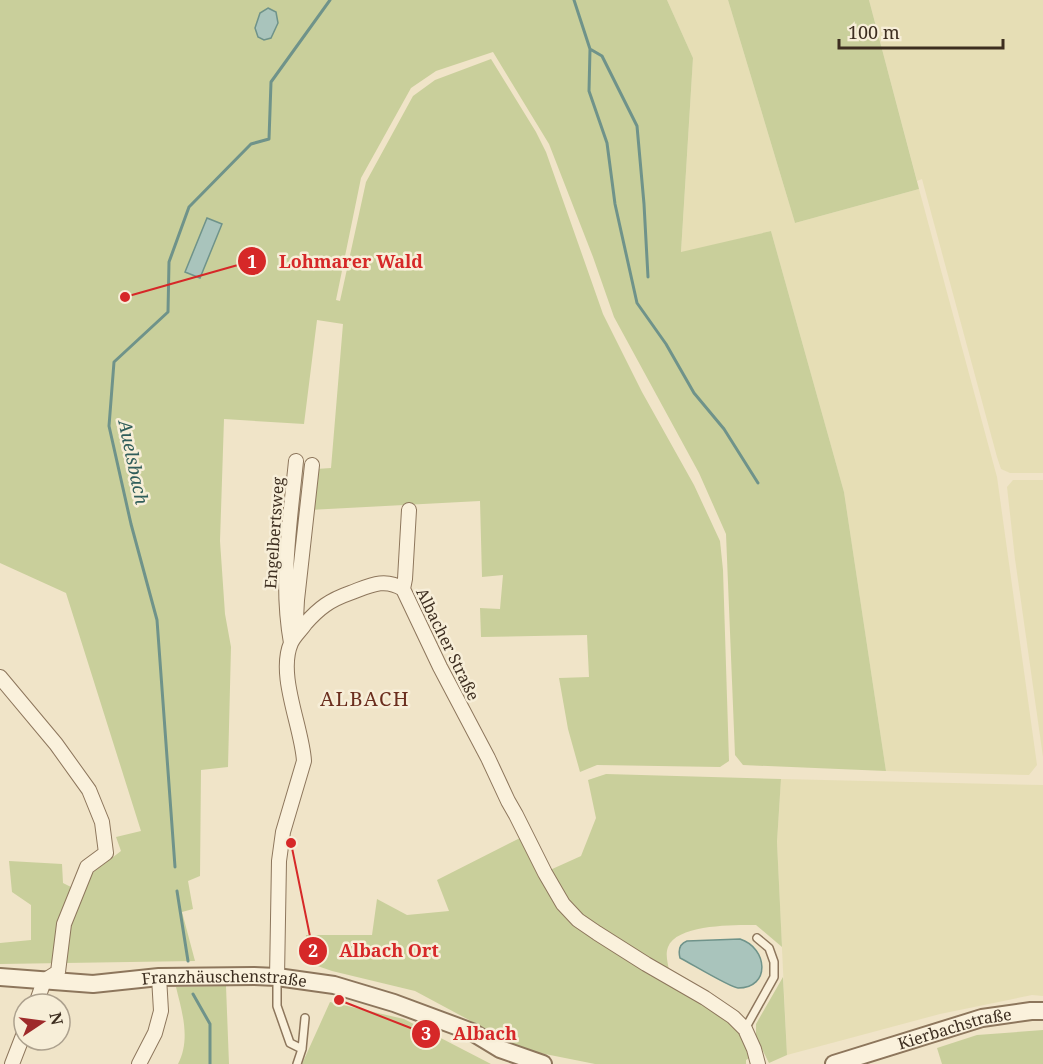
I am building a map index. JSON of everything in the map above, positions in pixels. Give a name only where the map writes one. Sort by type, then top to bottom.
[{"type":"street","name":"Engelbertsweg","points":[[296,461],[287,548],[286,600],[287,620],[296,637]]},
{"type":"street","name":"Engelbertsweg","points":[[296,637],[297,600],[312,465]]},
{"type":"street","points":[[402,589],[405,579],[410,510]]},
{"type":"street","name":"Albacher Straße","points":[[296,637],[320,608],[336,598],[385,582],[402,589],[508,801],[563,904],[578,920],[597,933],[733,1017],[745,1029],[758,1064]]},
{"type":"street","points":[[277,976],[280,851],[283,832],[304,761],[289,686],[288,659],[296,637]]},
{"type":"street","points":[[0,677],[63,753],[89,790],[102,822],[106,853],[87,867],[64,924],[58,972],[44,981],[40,992]]},
{"type":"street","name":"Franzhäuschenstraße","points":[[0,977],[93,984],[159,977],[277,976],[334,986],[394,1003],[472,1032],[500,1049],[543,1064]]},
{"type":"street","points":[[139,1064],[155,1033],[161,1011],[159,977]]},
{"type":"street","name":"Kierbachstraße","points":[[834,1064],[982,1018],[1043,1011]]},
{"type":"lane","points":[[745,1029],[774,977],[774,962],[769,948],[757,938]]},
{"type":"lane","points":[[277,976],[277,1006],[283,1025],[290,1043],[302,1049]]},
{"type":"lane","points":[[297,1064],[302,1049],[305,1018]]},
{"type":"shaded area","points":[[667,0],[728,0],[795,223],[919,189],[997,477],[1037,765],[1029,775],[886,771],[844,492],[771,231],[681,253],[693,58]]},
{"type":"shaded area","points":[[869,0],[1043,0],[1043,473],[1010,473],[1001,469],[922,179],[917,181]]},
{"type":"shaded area","points":[[1013,480],[1043,480],[1043,757],[1007,487]]},
{"type":"shaded area","points":[[781,779],[1043,785],[1043,996],[1032,995],[940,1014],[787,1055],[777,842]]},
{"type":"green space","points":[[0,0],[667,0],[693,58],[681,252],[771,231],[844,492],[886,771],[743,765],[735,755],[726,534],[699,473],[614,317],[549,144],[493,52],[436,71],[411,88],[361,178],[336,300],[340,301],[366,182],[413,96],[435,80],[491,59],[546,152],[603,314],[642,392],[694,485],[720,541],[723,570],[729,761],[720,767],[597,765],[580,772],[568,729],[559,678],[589,677],[587,635],[481,637],[480,608],[500,609],[503,575],[482,577],[480,501],[309,510],[316,469],[331,468],[343,324],[317,320],[304,424],[224,419],[220,541],[225,614],[231,647],[228,767],[201,770],[200,876],[188,881],[193,909],[182,912],[195,961],[0,964],[0,943],[31,940],[31,905],[12,892],[9,861],[62,864],[63,883],[73,888],[121,851],[116,837],[141,831],[66,593],[0,563]]},
{"type":"green space","points":[[728,0],[869,0],[919,189],[795,223]]},
{"type":"green space","points":[[606,774],[781,779],[777,842],[782,947],[756,925],[708,927],[694,930],[674,939],[668,947],[669,971],[578,913],[560,889],[550,870],[581,856],[596,818],[588,780]]},
{"type":"green space","points":[[522,837],[554,901],[731,1022],[743,1039],[751,1057],[746,1060],[746,1064],[595,1064],[525,1050],[415,991],[332,971],[306,962],[306,935],[372,935],[377,899],[407,915],[449,911],[437,880]]},
{"type":"green space","points":[[783,977],[787,1055],[769,1063],[756,1037],[756,1024]]},
{"type":"green space","points":[[226,986],[229,1064],[178,1064],[185,1035],[176,987]]},
{"type":"green space","points":[[330,1002],[404,1019],[491,1064],[302,1064]]},
{"type":"green space","points":[[1043,1030],[1043,1064],[942,1064],[937,1048],[977,1035]]},
{"type":"water","points":[[268,8],[276,12],[278,23],[271,38],[264,40],[258,37],[255,28],[260,13]]},
{"type":"water","points":[[207,218],[222,224],[200,278],[185,272]]},
{"type":"water","points":[[740,939],[756,950],[762,967],[761,975],[749,986],[734,987],[680,958],[680,948],[687,941]]},
{"type":"waterway","name":"Auelsbach","points":[[175,867],[157,620],[131,524],[109,426],[114,362],[168,312],[169,262],[189,207],[251,144],[269,139],[271,82],[330,0]]},
{"type":"waterway","points":[[574,0],[590,49],[589,91],[607,143],[615,204],[637,303],[666,344],[694,393],[724,429],[758,483]]},
{"type":"waterway","points":[[590,49],[602,56],[637,126],[648,277]]},
{"type":"waterway","name":"Auelsbach","points":[[177,891],[188,961]]},
{"type":"waterway","name":"Auelsbach","points":[[193,994],[210,1024],[210,1064]]},
{"type":"place","name":"Lohmarer Wald","points":[[125,297]]},
{"type":"place","name":"Albach Ort","points":[[291,843]]},
{"type":"place","name":"Albach","points":[[339,1000]]},
{"type":"district","name":"ALBACH","points":[[365,698]]}]
